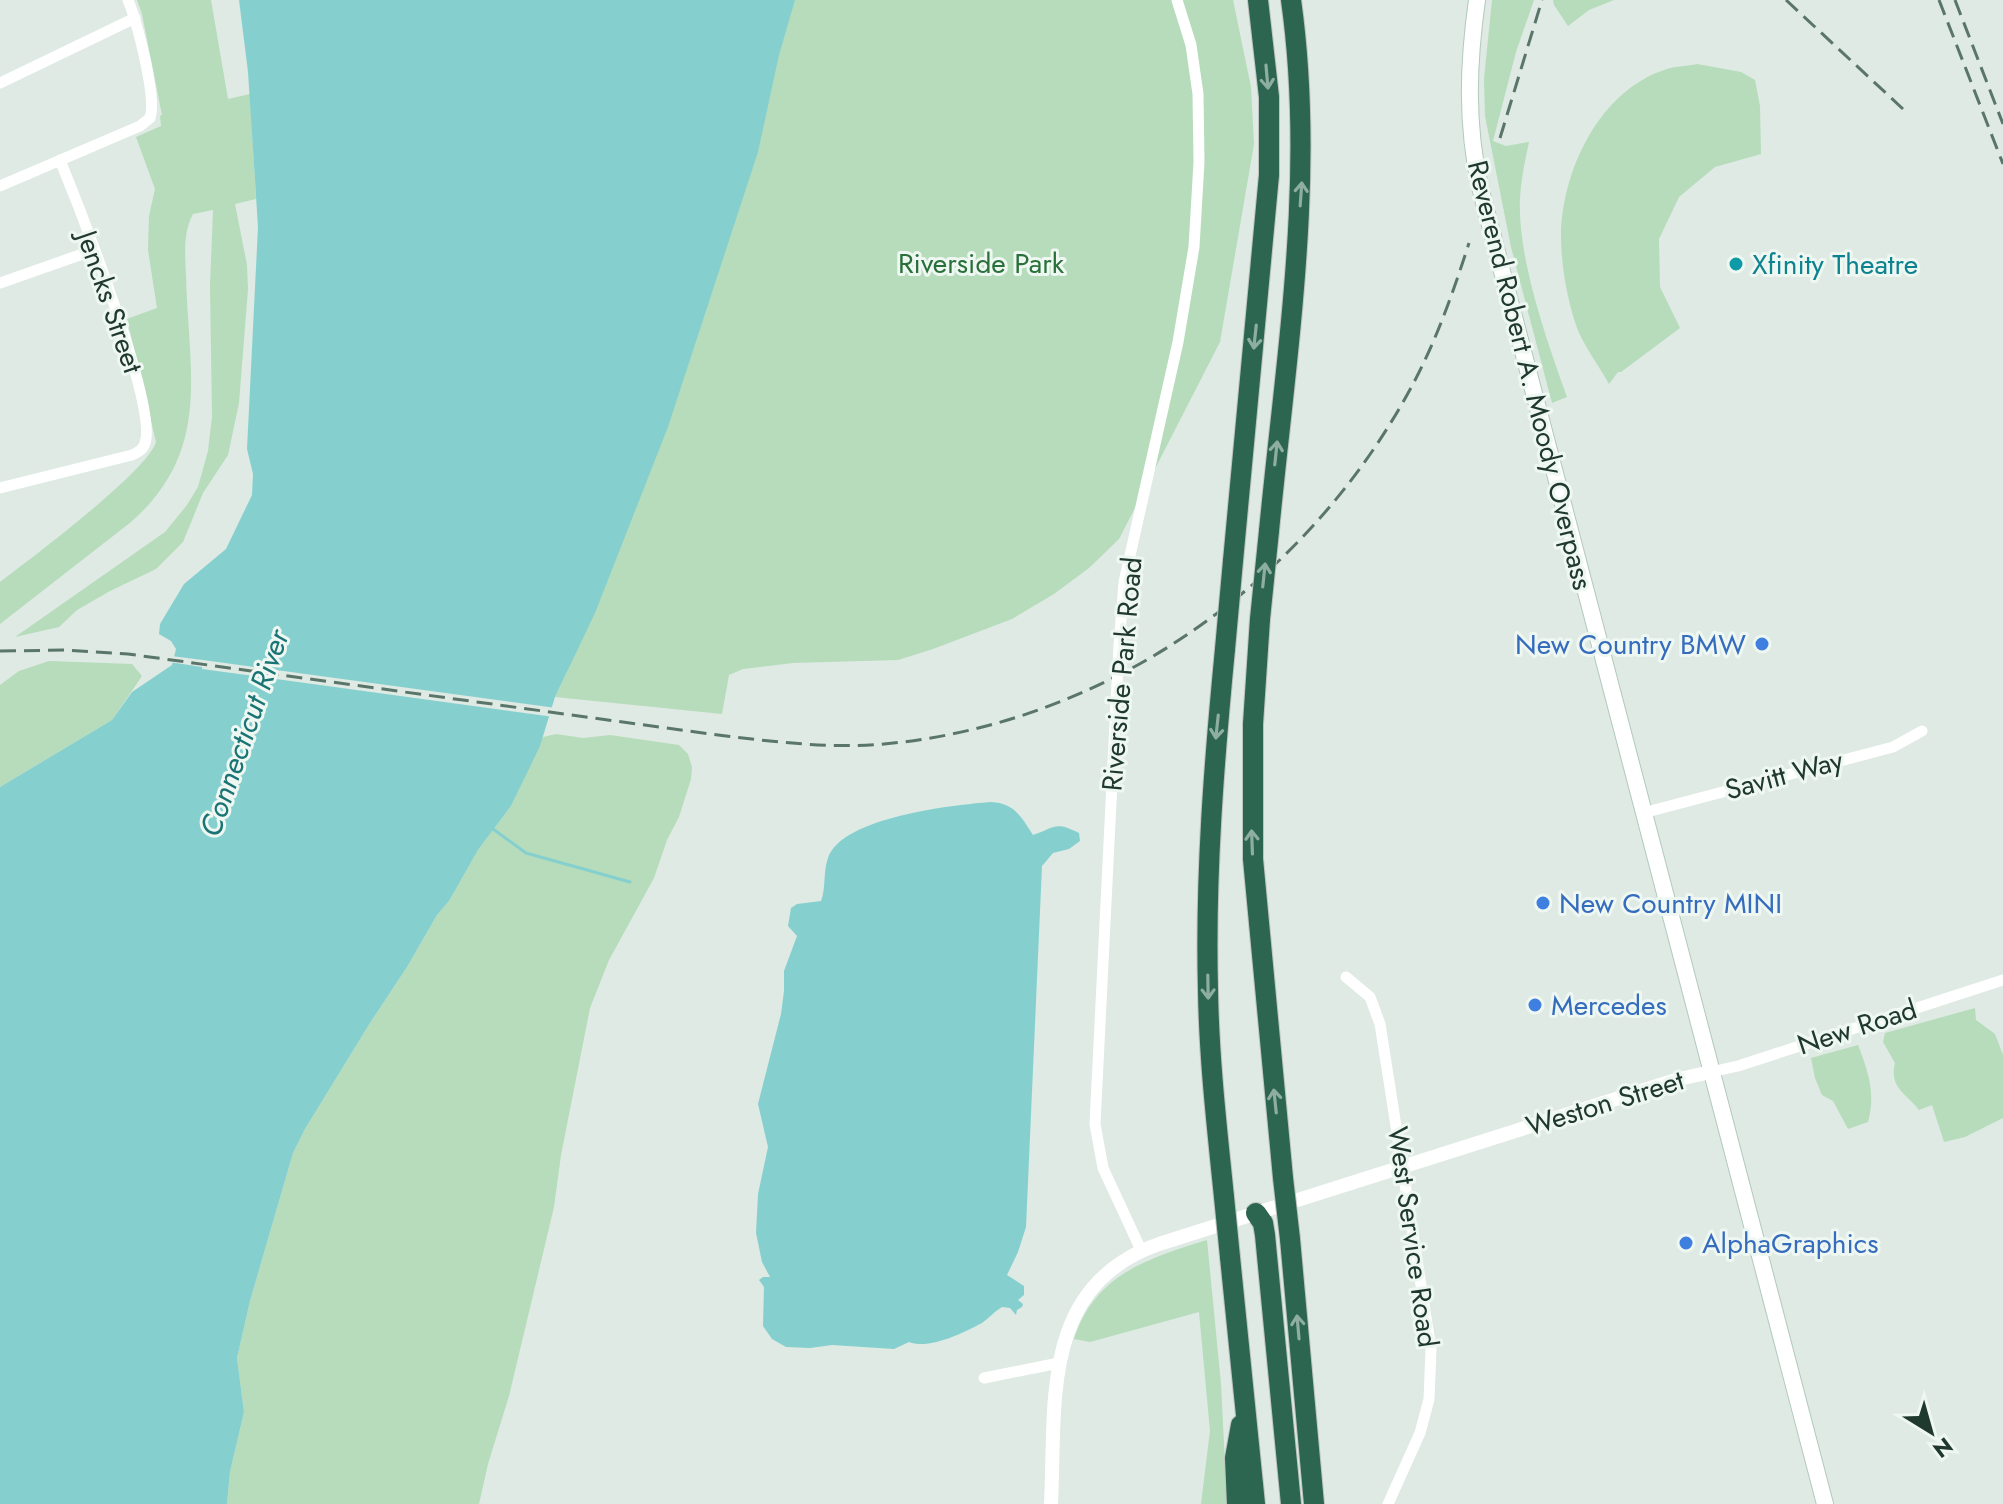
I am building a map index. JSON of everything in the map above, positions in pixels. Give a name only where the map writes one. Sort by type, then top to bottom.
[{"type":"highway","points":[[1255,1504],[1210,1042],[1207,921],[1211,794],[1269,184],[1269,97],[1258,0]]},
{"type":"highway","points":[[1291,0],[1300,77],[1302,172],[1260,619],[1252,736],[1253,859],[1314,1504]]},
{"type":"highway","points":[[1256,1213],[1251,1236],[1280,1504]]},
{"type":"highway","points":[[1256,1213],[1263,1223],[1265,1235],[1291,1504]]},
{"type":"highway","points":[[1305,1405],[1318,1441],[1327,1504]]},
{"type":"highway","points":[[1237,1504],[1235,1452],[1245,1407]]},
{"type":"main road","name":"Reverend Robert A. Moody Overpass","points":[[1477,0],[1468,90],[1475,167],[1711,1072]]},
{"type":"main road","name":"Weston Street","points":[[1711,1072],[1825,1504]]},
{"type":"street","points":[[0,186],[140,126],[150,118],[152,104],[135,18],[128,0]]},
{"type":"street","name":"Riverside Park Road","points":[[1141,1250],[1103,1168],[1094,1117],[1124,582],[1181,330],[1194,247],[1198,187],[1198,94],[1191,45],[1177,0]]},
{"type":"street","points":[[0,83],[135,18]]},
{"type":"street","name":"Jencks Street","points":[[0,488],[132,455],[144,447],[146,434],[138,381],[60,160]]},
{"type":"street","points":[[0,283],[94,250]]},
{"type":"street","name":"Savitt Way","points":[[1643,813],[1893,747],[1922,731]]},
{"type":"street","name":"West Service Road","points":[[1346,977],[1370,997],[1380,1024],[1431,1347],[1429,1399],[1420,1433],[1388,1504]]},
{"type":"street","name":"New Road","points":[[1711,1072],[2003,980]]},
{"type":"street","name":"Weston Street","points":[[1051,1504],[1059,1363],[1065,1334],[1083,1300],[1108,1271],[1141,1250],[1679,1079],[1711,1072]]},
{"type":"street","points":[[984,1378],[1059,1363]]},
{"type":"green space","points":[[137,0],[211,0],[228,99],[250,94],[256,199],[235,204],[247,265],[248,289],[239,403],[228,455],[203,493],[183,542],[156,569],[77,610],[59,627],[15,637],[165,532],[198,487],[208,451],[212,417],[210,286],[213,210],[193,214],[186,236],[190,407],[185,437],[174,466],[157,495],[131,522],[0,624],[0,582],[111,493],[148,455],[156,442],[127,319],[157,308],[148,250],[149,216],[155,189],[136,137],[161,126],[162,115]]},
{"type":"green space","name":"Riverside Park","points":[[765,0],[1233,0],[1251,87],[1254,144],[1220,342],[1119,539],[1089,568],[1012,619],[898,660],[793,663],[743,669],[729,675],[722,714],[555,697],[567,672]]},
{"type":"green space","points":[[1492,0],[1534,0],[1516,52],[1493,141],[1506,146],[1529,142],[1521,184],[1520,221],[1535,299],[1567,397],[1552,403],[1511,247],[1485,116],[1484,79]]},
{"type":"green space","points":[[1553,0],[1614,0],[1589,10],[1568,26]]},
{"type":"green space","points":[[1697,64],[1741,72],[1755,80],[1760,106],[1761,154],[1715,167],[1679,197],[1659,239],[1660,287],[1680,328],[1618,372],[1609,384],[1580,336],[1566,288],[1561,234],[1569,183],[1590,135],[1622,94],[1643,79],[1667,69]]},
{"type":"green space","points":[[49,661],[132,664],[142,676],[112,720],[0,787],[0,685],[19,671]]},
{"type":"green space","points":[[556,734],[583,738],[610,735],[679,745],[688,754],[692,767],[691,779],[654,878],[609,960],[590,1008],[554,1207],[509,1396],[479,1504],[227,1504],[230,1472],[244,1412],[237,1358],[250,1301],[293,1153],[437,915],[449,901],[478,850],[511,806],[543,737]]},
{"type":"green space","points":[[1975,1008],[1976,1020],[1995,1034],[2003,1055],[2003,1118],[1965,1137],[1944,1142],[1932,1105],[1919,1110],[1900,1090],[1894,1078],[1895,1063],[1883,1042],[1885,1033]]},
{"type":"green space","points":[[1858,1045],[1870,1083],[1870,1112],[1868,1122],[1848,1129],[1833,1101],[1822,1095],[1811,1058]]},
{"type":"green space","points":[[1207,1240],[1221,1384],[1227,1504],[1201,1504],[1210,1431],[1199,1312],[1090,1342],[1074,1339],[1083,1317],[1110,1284],[1145,1262]]},
{"type":"water","name":"Connecticut River","points":[[239,0],[795,0],[779,55],[758,152],[668,427],[595,613],[555,697],[540,746],[511,806],[478,850],[449,901],[437,915],[293,1153],[250,1301],[237,1358],[244,1412],[230,1472],[227,1504],[0,1504],[0,787],[112,720],[132,692],[172,665],[176,649],[171,641],[159,634],[160,624],[184,584],[226,549],[252,495],[253,474],[247,449],[258,227],[248,72]]},
{"type":"water","points":[[991,802],[1012,808],[1033,835],[1060,826],[1079,833],[1080,841],[1069,849],[1053,853],[1042,866],[1026,1227],[1007,1275],[1024,1286],[1024,1295],[1018,1300],[1022,1307],[1016,1315],[1010,1308],[1002,1307],[982,1323],[926,1344],[909,1342],[894,1349],[832,1345],[786,1347],[772,1339],[763,1326],[764,1287],[759,1280],[770,1277],[762,1262],[756,1233],[758,1194],[768,1147],[758,1104],[781,1014],[784,971],[797,936],[788,926],[791,908],[797,904],[821,901],[828,858],[837,844],[854,832],[926,810]]},
{"type":"pier","points":[[171,656],[556,708],[554,717],[202,669],[169,662]]},
{"type":"waterway","points":[[493,829],[526,853],[630,882]]},
{"type":"railway","points":[[1500,138],[1542,0]]},
{"type":"railway","points":[[1786,0],[1903,109]]},
{"type":"railway","points":[[1939,0],[2003,164]]},
{"type":"railway","points":[[1955,0],[2003,124]]},
{"type":"railway","points":[[0,651],[65,650],[128,654],[797,744],[884,744],[966,731],[1044,708],[1119,675],[1189,634],[1253,584],[1312,527],[1363,464],[1407,395],[1442,321],[1469,243]]},
{"type":"place","name":"Xfinity Theatre","points":[[1736,264]]},
{"type":"place","name":"New Country BMW","points":[[1762,644]]},
{"type":"place","name":"New Country MINI","points":[[1543,903]]},
{"type":"place","name":"Mercedes","points":[[1535,1005]]},
{"type":"place","name":"AlphaGraphics","points":[[1686,1243]]}]
